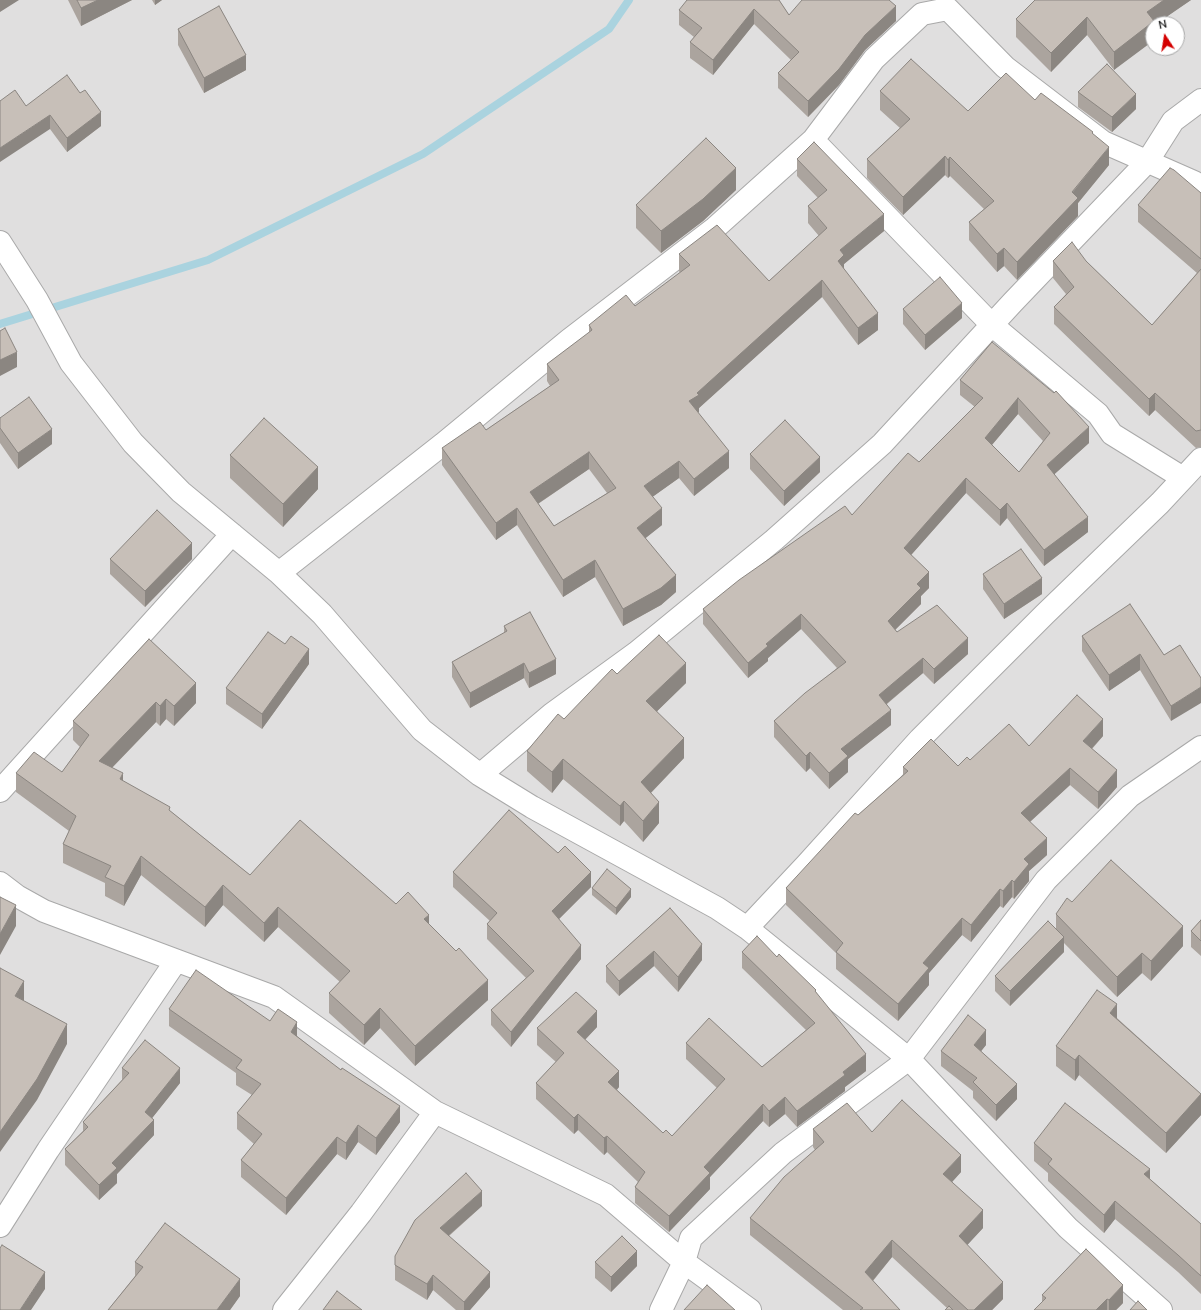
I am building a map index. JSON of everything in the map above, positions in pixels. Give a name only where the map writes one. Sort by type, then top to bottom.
[{"type":"street","points":[[279,573],[443,444],[569,340],[715,228],[813,140],[874,59],[922,14],[948,9],[1005,68],[1103,142],[1194,182],[1201,187]]},
{"type":"street","points":[[480,775],[552,714],[636,653],[774,540],[882,444],[992,325],[1147,162],[1173,121],[1201,100]]},
{"type":"street","points":[[813,140],[992,325],[1098,414],[1112,434],[1183,478]]},
{"type":"street","points":[[0,242],[30,290],[72,363],[133,443],[181,492],[279,573],[322,614],[422,730],[480,775],[539,810],[717,908],[747,928],[909,1059],[1068,1228],[1161,1310]]},
{"type":"street","points":[[747,928],[920,739],[1045,614],[1160,503],[1201,459]]},
{"type":"street","points":[[0,791],[232,534]]},
{"type":"street","points":[[661,1310],[684,1262],[692,1238],[783,1153],[909,1059],[1046,880],[1130,796],[1201,747]]},
{"type":"street","points":[[0,883],[18,896],[44,911],[274,997],[435,1112],[606,1195],[684,1262],[750,1310]]},
{"type":"street","points":[[0,1226],[48,1150],[176,961]]},
{"type":"street","points":[[284,1310],[361,1213],[435,1112]]},
{"type":"shaded area","points":[[0,0],[1201,0],[1201,1310],[0,1310]]},
{"type":"building","points":[[77,0],[98,0],[81,8]]},
{"type":"building","points":[[687,0],[779,0],[789,15],[802,0],[889,0],[896,6],[865,35],[839,69],[808,101],[778,73],[799,52],[754,9],[713,60],[690,42],[702,28],[679,10]]},
{"type":"building","points":[[1035,0],[1164,0],[1147,12],[1150,16],[1145,16],[1145,28],[1114,52],[1087,17],[1051,53],[1016,19]]},
{"type":"building","points":[[219,6],[246,55],[204,78],[178,29]]},
{"type":"building","points":[[911,59],[968,111],[1006,73],[1035,100],[1041,93],[1093,132],[1092,133],[1109,147],[1072,192],[1078,198],[1017,262],[1004,248],[997,254],[969,222],[994,201],[950,157],[948,160],[945,156],[903,197],[867,159],[910,119],[880,91]]},
{"type":"building","points":[[1107,64],[1136,94],[1112,117],[1078,92]]},
{"type":"building","points":[[67,75],[80,93],[85,90],[101,112],[67,138],[50,115],[0,148],[0,101],[15,90],[26,106]]},
{"type":"building","points":[[706,138],[736,168],[703,199],[661,231],[636,205]]},
{"type":"building","points":[[814,142],[884,214],[840,250],[844,255],[838,261],[878,313],[858,328],[822,280],[697,393],[699,395],[689,401],[729,451],[694,479],[679,461],[644,486],[662,508],[637,528],[676,575],[661,588],[623,609],[595,560],[563,580],[517,508],[496,523],[442,448],[480,422],[486,430],[559,380],[547,364],[592,330],[589,325],[626,295],[635,306],[690,265],[679,254],[717,225],[769,281],[827,228],[808,206],[827,190],[797,159]],"holes":[[[589,452],[616,488],[554,526],[530,492]]]},
{"type":"building","points":[[1170,168],[1201,193],[1201,259],[1138,205]]},
{"type":"building","points":[[1072,242],[1086,261],[1152,325],[1201,269],[1201,430],[1196,431],[1155,393],[1149,399],[1054,307],[1074,287],[1053,261]]},
{"type":"building","points":[[940,277],[962,303],[925,335],[903,309]]},
{"type":"building","points":[[5,328],[17,352],[0,360],[0,331]]},
{"type":"building","points":[[992,342],[1054,393],[1056,391],[1089,427],[1047,465],[1088,517],[1044,550],[1007,503],[1000,510],[966,478],[904,548],[929,572],[917,584],[921,588],[888,621],[897,632],[937,605],[968,638],[934,669],[923,658],[879,695],[891,710],[841,749],[848,756],[829,773],[810,752],[806,756],[774,721],[805,693],[846,662],[801,614],[766,644],[768,646],[748,663],[703,609],[739,580],[845,506],[852,515],[908,453],[919,462],[983,398],[960,380]],"holes":[[[1018,398],[1050,433],[1019,472],[985,438]]]},
{"type":"building","points":[[29,397],[52,429],[18,453],[0,428],[0,418]]},
{"type":"building","points":[[264,418],[318,467],[283,504],[230,455]]},
{"type":"building","points":[[785,420],[820,457],[784,491],[750,454]]},
{"type":"building","points":[[157,510],[192,543],[145,591],[110,559]]},
{"type":"building","points":[[1021,549],[1042,578],[1004,604],[983,574]]},
{"type":"building","points":[[1130,604],[1164,655],[1180,645],[1201,678],[1201,687],[1171,706],[1140,654],[1109,675],[1082,636]]},
{"type":"building","points":[[530,612],[556,659],[529,673],[524,663],[470,693],[452,662],[507,631],[504,626]]},
{"type":"building","points":[[268,632],[285,644],[291,636],[309,649],[262,714],[226,688]]},
{"type":"building","points":[[659,635],[686,663],[646,701],[684,738],[641,782],[659,802],[643,821],[624,801],[620,806],[563,759],[552,772],[527,751],[558,714],[564,719],[612,669],[617,674]]},
{"type":"building","points":[[149,639],[196,683],[174,706],[166,699],[160,706],[156,702],[99,761],[123,773],[120,779],[170,807],[169,810],[250,875],[300,820],[396,904],[408,892],[429,915],[424,919],[456,951],[459,948],[488,980],[415,1046],[380,1008],[364,1025],[329,993],[350,971],[278,907],[264,923],[223,885],[205,907],[141,856],[124,886],[105,877],[111,866],[63,844],[76,816],[16,773],[34,752],[62,772],[89,735],[73,721]]},
{"type":"building","points":[[1077,695],[1103,719],[1083,741],[1117,770],[1098,792],[1070,768],[1021,813],[1047,838],[1024,859],[1029,864],[1014,882],[1012,880],[1003,891],[1000,889],[971,925],[962,918],[923,963],[929,968],[898,1004],[836,952],[843,943],[786,888],[855,813],[858,815],[908,771],[903,767],[931,739],[958,766],[967,757],[970,760],[1009,724],[1029,746]]},
{"type":"building","points":[[509,810],[558,853],[565,846],[591,872],[552,911],[581,945],[511,1032],[491,1010],[534,971],[487,924],[497,913],[453,872]]},
{"type":"building","points":[[1111,860],[1183,926],[1151,961],[1142,953],[1117,977],[1056,914],[1067,898],[1072,902]]},
{"type":"building","points":[[607,869],[631,889],[616,908],[592,888]]},
{"type":"building","points":[[0,897],[16,905],[0,934]]},
{"type":"building","points":[[670,908],[702,944],[678,977],[654,951],[619,981],[606,966]]},
{"type":"building","points":[[1201,920],[1201,941],[1191,931]]},
{"type":"building","points":[[1048,921],[1064,937],[1010,991],[995,976]]},
{"type":"building","points":[[757,936],[777,957],[779,954],[816,990],[815,991],[866,1054],[843,1072],[845,1075],[797,1111],[785,1097],[769,1111],[763,1104],[704,1167],[710,1173],[669,1216],[635,1187],[645,1172],[607,1136],[604,1138],[578,1114],[574,1118],[536,1083],[564,1053],[537,1028],[576,992],[597,1011],[577,1032],[619,1071],[608,1082],[663,1133],[666,1130],[672,1136],[725,1079],[686,1043],[709,1018],[762,1067],[815,1023],[742,952]]},
{"type":"building","points":[[0,968],[24,981],[15,996],[67,1024],[37,1079],[0,1132]]},
{"type":"building","points":[[196,970],[270,1021],[278,1009],[297,1022],[291,1032],[341,1070],[342,1068],[400,1106],[376,1138],[358,1125],[346,1143],[337,1137],[286,1198],[241,1160],[262,1134],[237,1113],[261,1084],[236,1068],[242,1060],[169,1009]]},
{"type":"building","points":[[1097,990],[1117,1004],[1110,1013],[1201,1094],[1166,1133],[1079,1055],[1075,1060],[1056,1046]]},
{"type":"building","points":[[968,1015],[986,1030],[974,1045],[1017,1084],[996,1105],[973,1082],[977,1078],[941,1051]]},
{"type":"building","points":[[145,1040],[180,1068],[145,1112],[154,1120],[112,1163],[117,1168],[99,1185],[65,1149],[88,1127],[83,1122],[129,1073],[122,1068]]},
{"type":"building","points":[[902,1100],[961,1155],[943,1174],[983,1210],[959,1236],[1003,1282],[974,1310],[968,1310],[892,1240],[865,1272],[900,1310],[860,1310],[863,1308],[750,1218],[784,1177],[824,1142],[813,1129],[847,1103],[872,1132]]},
{"type":"building","points":[[1065,1103],[1150,1169],[1144,1174],[1201,1224],[1201,1276],[1115,1201],[1104,1215],[1048,1164],[1052,1159],[1034,1143]]},
{"type":"building","points":[[466,1173],[482,1191],[440,1228],[490,1272],[464,1302],[433,1275],[427,1284],[395,1265],[395,1256],[415,1220]]},
{"type":"building","points":[[165,1223],[240,1279],[217,1310],[108,1310],[143,1267],[135,1262]]},
{"type":"building","points":[[622,1236],[637,1251],[611,1277],[595,1262]]},
{"type":"building","points":[[2,1245],[45,1272],[20,1310],[0,1310],[0,1248]]},
{"type":"building","points":[[1086,1249],[1123,1285],[1109,1300],[1107,1299],[1096,1310],[1034,1310],[1046,1298],[1042,1295]]},
{"type":"building","points":[[707,1285],[735,1310],[684,1310]]},
{"type":"building","points":[[337,1291],[362,1310],[323,1310]]},
{"type":"building","points":[[1138,1301],[1147,1310],[1130,1310]]},
{"type":"building","points":[[949,1306],[953,1310],[945,1310]]},
{"type":"waterway","points":[[0,324],[208,260],[423,154],[609,29],[629,0]]}]
